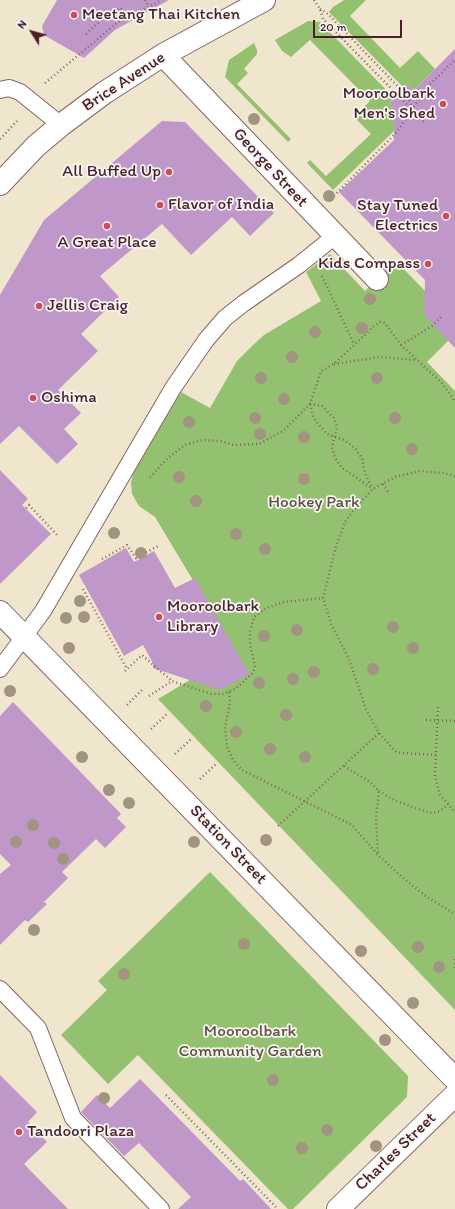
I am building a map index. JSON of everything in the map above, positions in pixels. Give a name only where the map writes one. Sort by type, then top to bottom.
[{"type":"street","name":"Brice Avenue","points":[[0,184],[32,150],[61,125],[120,82],[163,55],[264,0]]},
{"type":"street","name":"George Street","points":[[163,55],[195,87],[275,174],[377,279]]},
{"type":"street","name":"Station Street","points":[[0,612],[455,1078]]},
{"type":"street","name":"Charles Street","points":[[338,1209],[455,1095]]},
{"type":"lane","points":[[0,90],[9,88],[13,89],[32,100],[61,125]]},
{"type":"lane","points":[[0,669],[43,611],[173,388],[206,340],[225,318],[312,255],[335,236]]},
{"type":"lane","points":[[0,989],[38,1028],[73,1118],[161,1209]]},
{"type":"path","points":[[145,0],[150,7]]},
{"type":"path","points":[[0,140],[17,121],[50,78],[108,30],[162,0]]},
{"type":"path","points":[[314,0],[320,9],[323,19],[402,101],[413,109],[424,122]]},
{"type":"path","points":[[86,34],[89,30],[121,8],[128,18]]},
{"type":"path","points":[[320,9],[328,14],[407,96],[413,109]]},
{"type":"path","points":[[105,13],[108,16]]},
{"type":"path","points":[[86,27],[89,30]]},
{"type":"path","points":[[330,200],[396,133],[428,86],[455,60]]},
{"type":"path","points":[[312,255],[354,344]]},
{"type":"path","points":[[401,345],[432,326],[442,316]]},
{"type":"path","points":[[148,480],[169,457],[186,445],[202,440],[220,441],[234,445],[259,444],[283,431],[310,404],[321,371],[334,364],[354,344],[380,322],[385,323],[401,345],[443,384],[455,402]]},
{"type":"path","points":[[334,364],[380,357],[403,357],[416,360]]},
{"type":"path","points":[[310,404],[322,406],[334,418],[337,427],[332,447],[335,458],[342,468],[373,490]]},
{"type":"path","points":[[310,404],[314,419],[327,434],[344,440],[356,448],[362,458],[365,473],[373,490]]},
{"type":"path","points":[[436,755],[402,753],[395,751],[379,733],[366,710],[349,659],[326,613],[323,598],[336,546],[346,520],[373,490],[395,477],[419,472],[444,473],[455,476]]},
{"type":"path","points":[[383,484],[389,493]]},
{"type":"path","points":[[26,508],[29,505],[76,555]]},
{"type":"path","points":[[101,560],[127,545],[136,558],[160,545]]},
{"type":"path","points":[[82,588],[126,670],[142,655],[172,681],[211,694],[223,694],[229,692],[245,682],[253,673],[255,662],[250,646],[250,631],[254,616],[266,608],[284,602],[323,598]]},
{"type":"path","points":[[148,696],[172,681]]},
{"type":"path","points":[[123,709],[142,690]]},
{"type":"path","points":[[229,692],[230,701],[225,728],[227,747],[233,760],[242,770],[352,825],[378,855],[427,897],[455,914]]},
{"type":"path","points":[[438,707],[435,776],[440,794],[455,812]]},
{"type":"path","points":[[147,733],[167,714]]},
{"type":"path","points":[[426,720],[455,721]]},
{"type":"path","points":[[278,826],[379,733]]},
{"type":"path","points":[[171,758],[191,739]]},
{"type":"path","points":[[196,783],[216,764]]},
{"type":"path","points":[[344,766],[370,782],[379,791],[396,801],[424,811],[432,812],[440,811],[448,804]]},
{"type":"path","points":[[378,855],[376,818],[379,791]]},
{"type":"path","points":[[455,959],[455,968]]},
{"type":"path","points":[[166,1095],[278,1209]]},
{"type":"green space","points":[[344,0],[366,0],[350,16],[400,68],[418,51],[435,69],[414,90],[408,84],[404,88],[329,12],[333,7]]},
{"type":"green space","points":[[308,21],[320,22],[394,98],[389,103],[394,109],[394,131],[333,190],[307,163],[310,160],[326,176],[371,134],[354,117],[370,101],[310,40],[291,57],[282,51],[275,40]]},
{"type":"green space","points":[[254,43],[257,54],[244,69],[248,73],[237,84],[291,139],[288,142],[225,77],[229,60]]},
{"type":"green space","name":"Hookey Park","points":[[330,254],[365,291],[396,261],[425,291],[448,341],[427,362],[455,391],[455,1010],[158,699],[236,652],[155,517],[139,506],[132,494],[131,482],[134,471],[181,392],[210,408],[237,361],[252,346],[264,335],[321,301],[306,272]]},
{"type":"green space","name":"Mooroolbark Community Garden","points":[[210,872],[408,1076],[407,1097],[293,1209],[288,1209],[138,1055],[108,1084],[61,1035],[107,990],[98,981]]},
{"type":"building","points":[[57,0],[169,0],[115,30],[84,58],[44,35],[42,26]]},
{"type":"building","points":[[455,49],[455,348],[424,315],[425,280],[339,192],[394,140],[394,109],[389,103],[408,84],[414,90]]},
{"type":"building","points":[[162,121],[185,122],[274,213],[250,236],[232,217],[191,255],[162,224],[100,276],[119,297],[81,334],[98,351],[58,390],[81,413],[64,429],[78,444],[57,464],[19,426],[0,444],[0,295],[44,220]]},
{"type":"building","points":[[0,470],[28,499],[22,505],[51,534],[0,584]]},
{"type":"building","name":"Mooroolbark Library","points":[[126,548],[134,562],[154,551],[175,588],[195,578],[249,674],[220,690],[153,668],[153,663],[143,645],[124,656],[79,575]]},
{"type":"building","points":[[13,702],[121,814],[117,818],[126,827],[105,848],[96,839],[62,872],[68,878],[44,902],[47,904],[28,922],[25,920],[0,945],[0,874],[11,865],[0,854],[0,716]]},
{"type":"building","points":[[0,1075],[37,1112],[28,1122],[47,1142],[24,1164],[68,1209],[0,1209]]},
{"type":"building","points":[[140,1079],[240,1181],[243,1179],[271,1209],[178,1209],[191,1197],[139,1143],[124,1156],[81,1112],[97,1095],[110,1108]]},
{"type":"place","name":"Meetang Thai Kitchen","points":[[74,15]]},
{"type":"place","name":"Mooroolbark Men's Shed","points":[[443,104]]},
{"type":"place","name":"All Buffed Up","points":[[169,172]]},
{"type":"place","name":"Flavor of India","points":[[160,205]]},
{"type":"place","name":"Stay Tuned Electrics","points":[[446,216]]},
{"type":"place","name":"A Great Place","points":[[107,226]]},
{"type":"place","name":"Kids Compass","points":[[428,264]]},
{"type":"place","name":"Jellis Craig","points":[[39,306]]},
{"type":"place","name":"Oshima","points":[[33,398]]},
{"type":"place","name":"Mooroolbark Library","points":[[159,617]]},
{"type":"place","name":"Tandoori Plaza","points":[[19,1132]]}]
